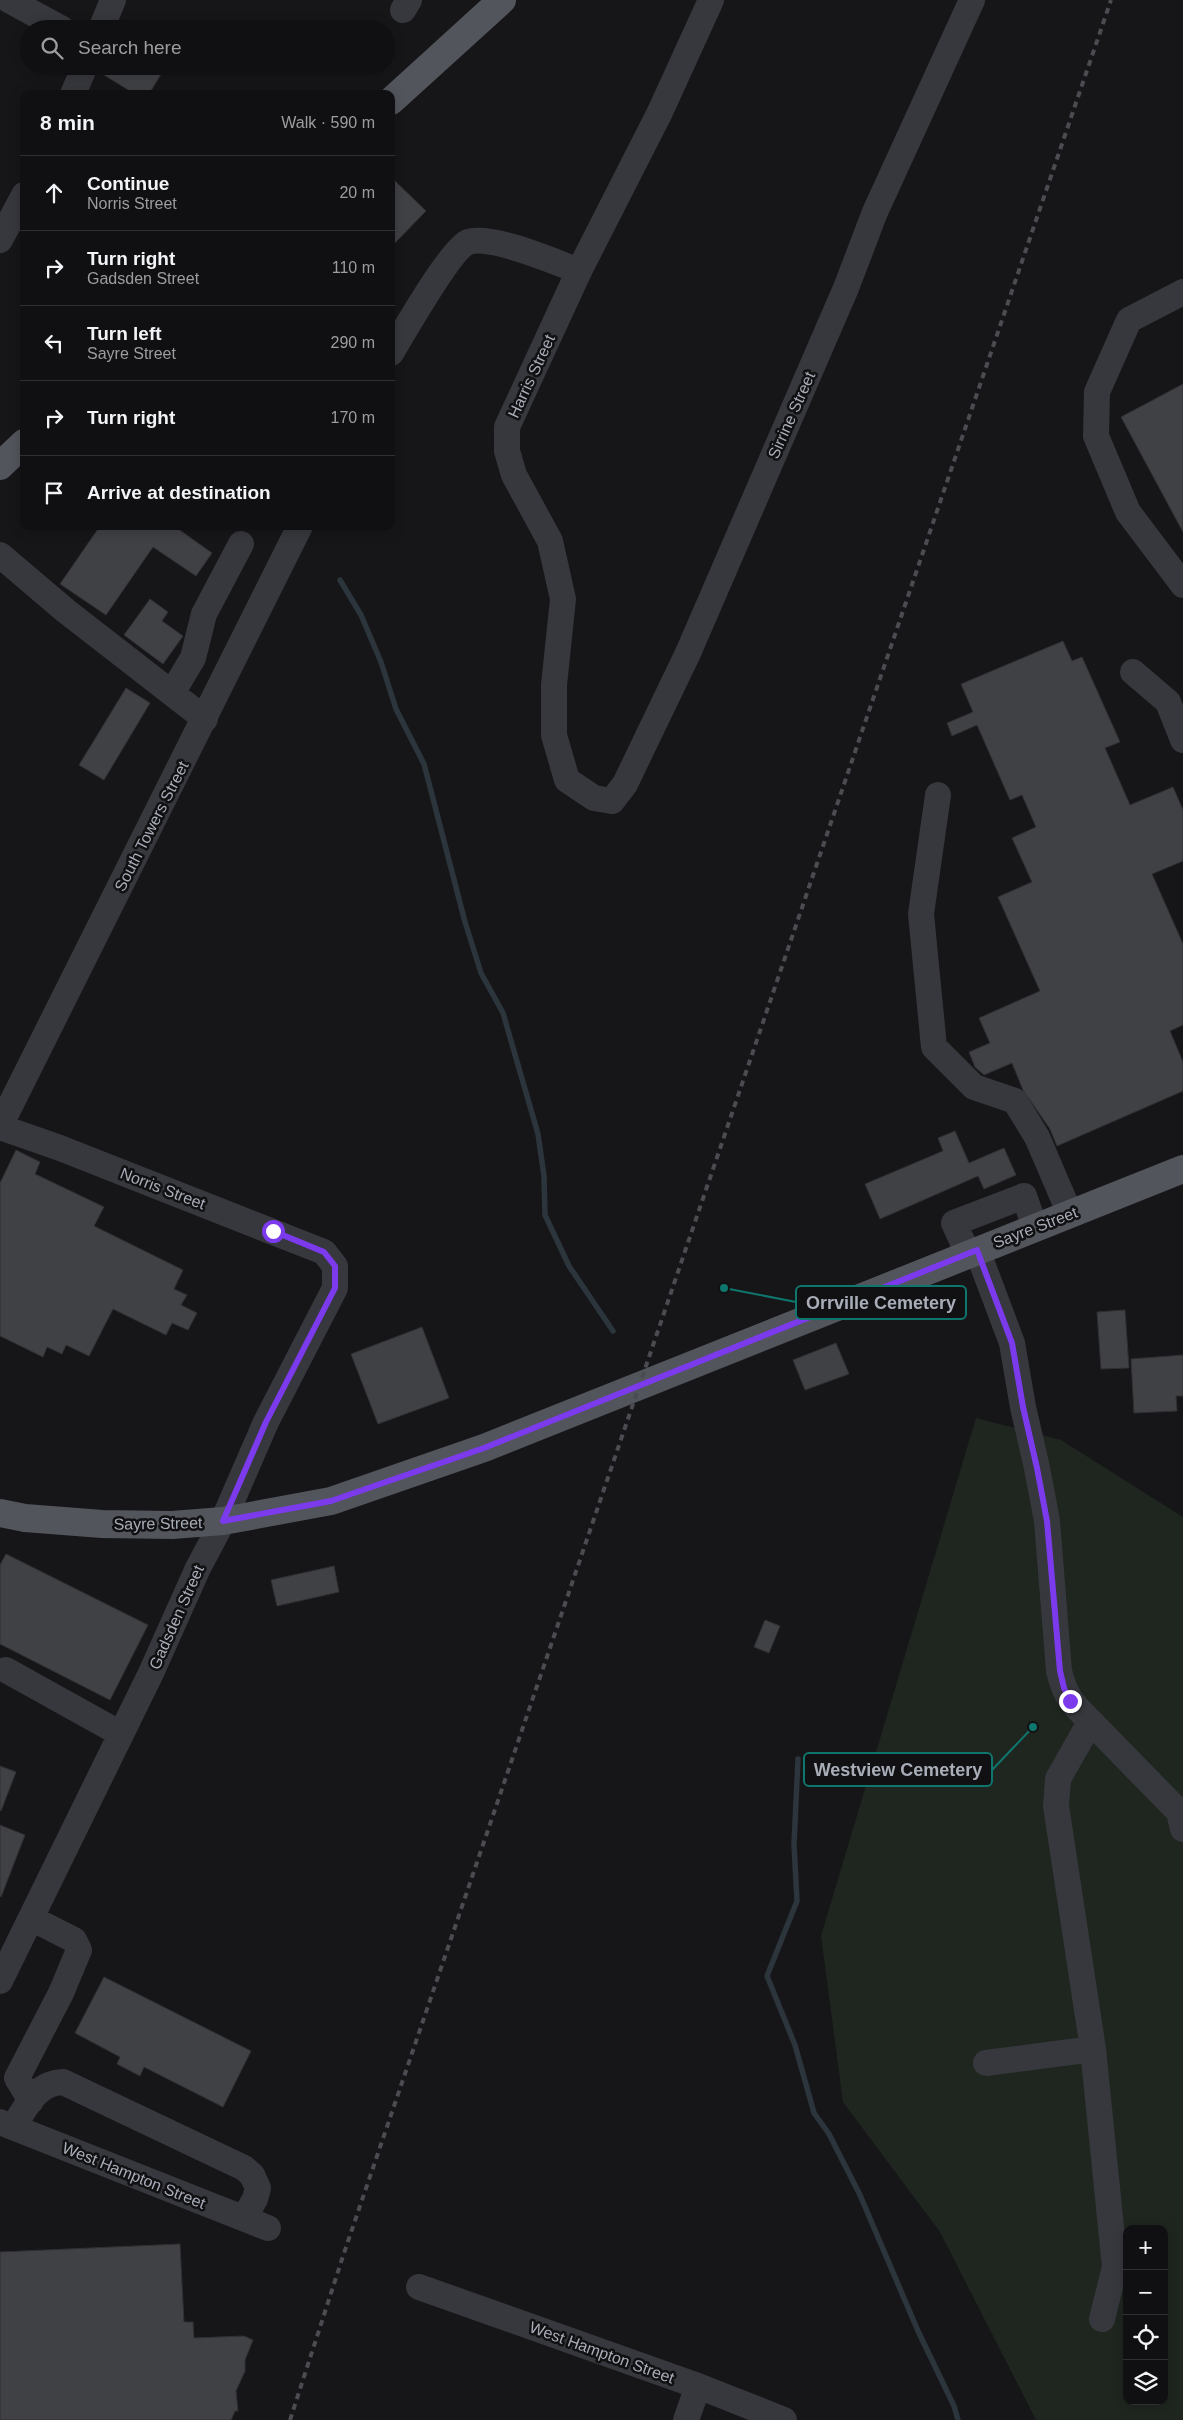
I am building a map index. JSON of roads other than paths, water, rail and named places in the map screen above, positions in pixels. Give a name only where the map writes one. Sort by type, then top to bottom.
[{"type":"main road","points":[[395,97],[502,0]]},
{"type":"main road","points":[[0,466],[20,447]]},
{"type":"main road","name":"Sayre Street","points":[[0,1513],[25,1518],[102,1524],[172,1525],[223,1521],[331,1501],[484,1448],[1183,1169]]},
{"type":"street","points":[[9,0],[46,20]]},
{"type":"street","points":[[105,20],[113,0]]},
{"type":"street","name":"Harris Street","points":[[586,792],[567,780],[554,735],[554,685],[563,599],[550,541],[514,475],[507,451],[507,427],[579,270],[660,112],[711,0]]},
{"type":"street","name":"Sirrine Street","points":[[586,792],[594,798],[612,801],[625,784],[688,653],[846,288],[875,212],[972,0]]},
{"type":"street","points":[[74,90],[81,75]]},
{"type":"street","points":[[0,240],[20,202]]},
{"type":"street","points":[[395,347],[452,257],[467,242],[482,241],[516,248],[579,270]]},
{"type":"street","points":[[1183,292],[1128,320],[1097,392],[1096,436],[1128,512],[1183,585]]},
{"type":"street","name":"South Towers Street","points":[[0,1127],[298,530]]},
{"type":"street","points":[[172,693],[194,658],[204,614],[241,544]]},
{"type":"street","points":[[0,555],[66,611],[205,719]]},
{"type":"street","points":[[1133,672],[1168,702],[1183,740]]},
{"type":"street","points":[[938,795],[921,914],[934,1047],[974,1087],[1015,1101],[1037,1137],[1070,1214]]},
{"type":"street","name":"Norris Street","points":[[0,1127],[60,1148],[324,1252]]},
{"type":"street","name":"Gadsden Street","points":[[0,1981],[121,1734],[198,1568],[223,1521],[266,1422],[335,1288],[335,1266],[324,1252]]},
{"type":"street","points":[[972,1252],[1012,1343],[1023,1407],[1047,1521],[1060,1671],[1064,1688],[1070,1701],[1182,1816]]},
{"type":"street","points":[[6,1670],[121,1734]]},
{"type":"street","points":[[1093,1724],[1084,1733],[1058,1779],[1056,1806],[1093,2050],[1115,2266],[1102,2318]]},
{"type":"street","points":[[31,1918],[74,1940],[78,1950],[60,1993],[17,2078],[31,2101]]},
{"type":"street","points":[[986,2063],[1093,2050]]},
{"type":"street","points":[[6,2124],[31,2101],[39,2089],[50,2083],[63,2082],[244,2168],[252,2175],[258,2188],[255,2199],[244,2218]]},
{"type":"street","name":"West Hampton Street","points":[[6,2124],[268,2228]]},
{"type":"street","name":"West Hampton Street","points":[[419,2287],[698,2386],[784,2420]]},
{"type":"street","points":[[686,2420],[698,2386]]},
{"type":"waterway","points":[[340,580],[361,615],[381,662],[396,709],[424,764],[465,922],[481,973],[503,1013],[538,1134],[544,1176],[545,1215],[569,1266],[613,1331]]},
{"type":"waterway","points":[[798,1759],[794,1844],[797,1901],[767,1976],[795,2045],[814,2113],[829,2134],[860,2195],[918,2331],[954,2406],[958,2420]]},
{"type":"railway","points":[[290,2420],[344,2253],[1111,0]]},
{"type":"place","name":"Orrville Cemetery","points":[[724,1288]]},
{"type":"place","name":"Westview Cemetery","points":[[1033,1727]]}]
